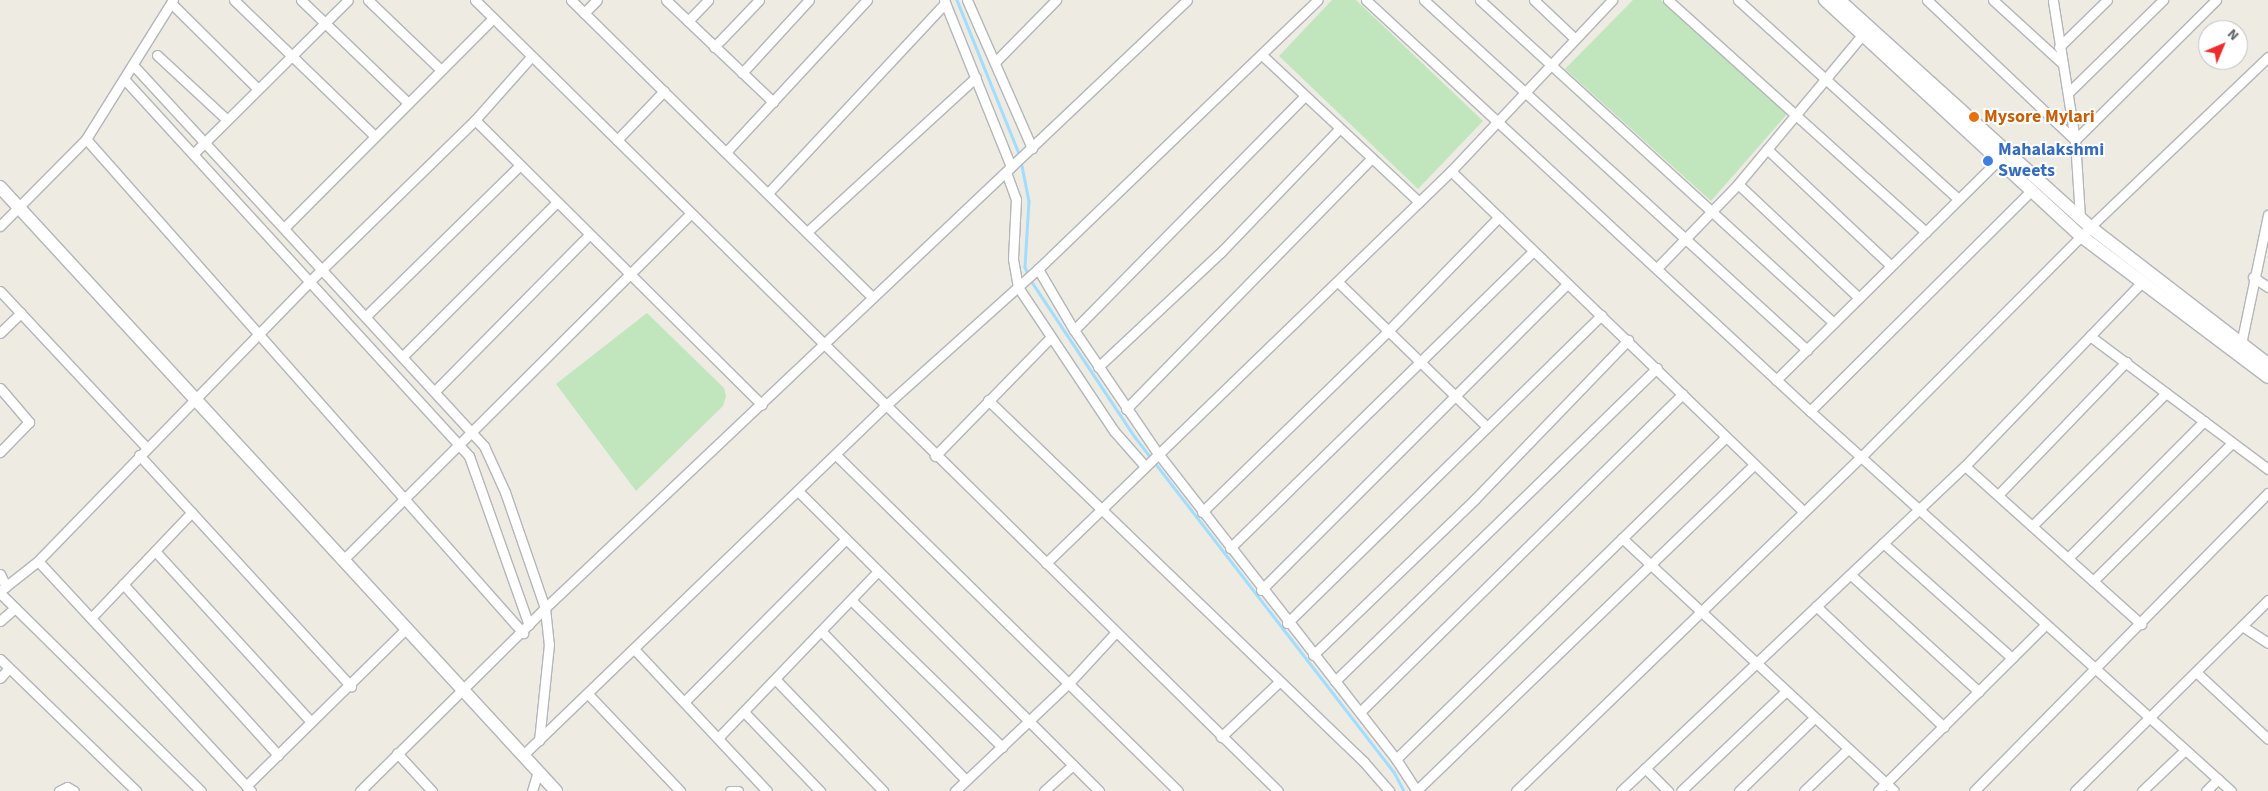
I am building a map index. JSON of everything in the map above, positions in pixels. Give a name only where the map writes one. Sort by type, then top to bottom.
[{"type":"street","points":[[234,0],[292,54],[374,136]]},
{"type":"street","points":[[302,0],[408,103]]},
{"type":"street","points":[[193,154],[226,119],[348,0]]},
{"type":"street","points":[[368,0],[440,70]]},
{"type":"street","points":[[474,0],[691,213],[824,348],[1046,562],[1221,737],[1278,791]]},
{"type":"street","points":[[571,0],[727,151],[873,298]]},
{"type":"street","points":[[584,13],[597,0]]},
{"type":"street","points":[[666,0],[772,102]]},
{"type":"street","points":[[688,21],[708,0]]},
{"type":"street","points":[[714,47],[759,0]]},
{"type":"street","points":[[742,73],[809,0]]},
{"type":"street","points":[[967,0],[996,61],[1032,148]]},
{"type":"street","points":[[996,61],[1056,0]]},
{"type":"street","points":[[360,791],[522,633],[545,608],[824,348],[873,298],[1187,0]]},
{"type":"street","points":[[523,755],[635,650],[884,407],[1035,272],[1318,0]]},
{"type":"street","points":[[1366,0],[1810,412],[2231,791]]},
{"type":"street","points":[[1424,0],[1525,95],[1688,238],[1807,350]]},
{"type":"street","points":[[1480,0],[1834,323]]},
{"type":"street","points":[[1534,0],[1574,38]]},
{"type":"street","points":[[1668,0],[1926,232]]},
{"type":"street","points":[[1738,0],[1958,199]]},
{"type":"street","points":[[1825,0],[1997,161],[2081,236],[2140,284],[2268,377]]},
{"type":"street","points":[[1839,0],[2090,227],[2268,364]]},
{"type":"street","points":[[1927,0],[2076,140]]},
{"type":"street","points":[[1993,0],[2063,64]]},
{"type":"street","points":[[2053,0],[2076,140],[2080,218]]},
{"type":"street","points":[[2060,47],[2107,0]]},
{"type":"street","points":[[2069,92],[2163,0]]},
{"type":"street","points":[[2076,140],[2216,0]]},
{"type":"street","points":[[768,193],[944,1],[976,77],[1009,170],[1016,199],[1013,259],[1020,285],[1050,338],[1114,430],[1144,465]]},
{"type":"street","points":[[0,226],[86,139],[134,66],[172,2],[258,89]]},
{"type":"street","points":[[727,151],[860,2]]},
{"type":"street","points":[[1046,562],[1157,452],[1338,282],[1499,122],[1552,66],[1606,2]]},
{"type":"street","points":[[285,227],[493,18]]},
{"type":"street","points":[[1657,268],[1738,184],[1862,35]]},
{"type":"street","points":[[157,55],[226,119]]},
{"type":"street","points":[[1262,55],[1338,130],[1418,202]]},
{"type":"street","points":[[2,590],[38,562],[258,333],[475,120],[531,57]]},
{"type":"street","points":[[1516,791],[1703,612],[1803,511],[1861,457],[2090,227],[2268,57]]},
{"type":"street","points":[[134,66],[367,315],[472,431],[490,456],[505,492],[545,608],[549,644],[539,740]]},
{"type":"street","points":[[807,232],[976,77]]},
{"type":"street","points":[[125,80],[459,444],[476,469],[529,625]]},
{"type":"street","points":[[617,140],[664,90]]},
{"type":"street","points":[[1074,330],[1304,97]]},
{"type":"street","points":[[475,120],[762,405]]},
{"type":"street","points":[[1098,367],[1222,251],[1338,130]]},
{"type":"street","points":[[86,139],[405,498],[522,633]]},
{"type":"street","points":[[1767,149],[1891,266]]},
{"type":"street","points":[[1126,409],[1370,160]]},
{"type":"street","points":[[1776,380],[1997,161]]},
{"type":"street","points":[[367,315],[520,165]]},
{"type":"street","points":[[1451,170],[1803,511]]},
{"type":"street","points":[[1738,184],[1859,298]]},
{"type":"street","points":[[0,187],[556,791]]},
{"type":"street","points":[[1810,412],[2031,191]]},
{"type":"street","points":[[403,356],[557,202]]},
{"type":"street","points":[[343,560],[691,213]]},
{"type":"street","points":[[2241,344],[2253,277],[2268,215]]},
{"type":"street","points":[[1202,512],[1388,332],[1499,217]]},
{"type":"street","points":[[435,390],[590,235]]},
{"type":"street","points":[[1230,548],[1420,364],[1533,251]]},
{"type":"street","points":[[1035,272],[1126,409],[1157,452],[1261,590],[1396,758],[1417,791],[1754,465]]},
{"type":"street","points":[[2253,277],[2268,287]]},
{"type":"street","points":[[1338,282],[1486,427]]},
{"type":"street","points":[[1261,590],[1567,284]]},
{"type":"street","points":[[1621,791],[1754,661],[1850,575],[1965,466],[2140,284]]},
{"type":"street","points":[[0,291],[147,448]]},
{"type":"street","points":[[0,333],[21,313]]},
{"type":"street","points":[[1287,623],[1602,315]]},
{"type":"street","points":[[2090,336],[2268,469]]},
{"type":"street","points":[[935,456],[1050,338]]},
{"type":"street","points":[[1313,655],[1468,505],[1628,340]]},
{"type":"street","points":[[1998,495],[2126,362]]},
{"type":"street","points":[[1335,681],[1657,368]]},
{"type":"street","points":[[0,388],[29,422],[0,452]]},
{"type":"street","points":[[2032,526],[2166,393]]},
{"type":"street","points":[[1360,712],[1683,394]]},
{"type":"street","points":[[988,400],[1101,508],[1389,791]]},
{"type":"street","points":[[2068,558],[2204,421]]},
{"type":"street","points":[[1396,758],[1726,437]]},
{"type":"street","points":[[2093,582],[2232,443]]},
{"type":"street","points":[[139,455],[351,686]]},
{"type":"street","points":[[836,455],[1178,791]]},
{"type":"street","points":[[1965,466],[2141,624]]},
{"type":"street","points":[[798,491],[877,572],[1099,791]]},
{"type":"street","points":[[1974,791],[2094,668],[2141,624],[2268,493]]},
{"type":"street","points":[[91,618],[192,512]]},
{"type":"street","points":[[1622,538],[1703,612],[1785,692],[1894,791]]},
{"type":"street","points":[[684,702],[845,540]]},
{"type":"street","points":[[1883,543],[2012,658]]},
{"type":"street","points":[[155,551],[311,722]]},
{"type":"street","points":[[38,562],[249,789],[278,755],[351,686],[407,628]]},
{"type":"street","points":[[718,738],[877,572]]},
{"type":"street","points":[[0,574],[2,590],[15,608],[190,787],[200,791]]},
{"type":"street","points":[[1850,575],[1979,692]]},
{"type":"street","points":[[123,584],[278,755]]},
{"type":"street","points":[[851,600],[1002,747]]},
{"type":"street","points":[[2075,791],[2268,600]]},
{"type":"street","points":[[1816,606],[1944,727]]},
{"type":"street","points":[[0,621],[15,608]]},
{"type":"street","points":[[1878,791],[2045,625]]},
{"type":"street","points":[[2242,626],[2268,644]]},
{"type":"street","points":[[821,631],[966,780]]},
{"type":"street","points":[[955,791],[1069,683],[1116,632]]},
{"type":"street","points":[[635,650],[768,791]]},
{"type":"street","points":[[0,659],[136,791]]},
{"type":"street","points":[[0,678],[9,668]]},
{"type":"street","points":[[2196,672],[2268,739]]},
{"type":"street","points":[[775,679],[883,791]]},
{"type":"street","points":[[1221,737],[1279,682]]},
{"type":"street","points":[[1681,791],[1785,692]]},
{"type":"street","points":[[588,694],[680,791]]},
{"type":"street","points":[[744,712],[820,791]]},
{"type":"street","points":[[1739,791],[1814,718]]},
{"type":"street","points":[[1804,791],[1848,749]]},
{"type":"street","points":[[2142,791],[2185,750]]},
{"type":"street","points":[[397,753],[432,791]]},
{"type":"street","points":[[1044,791],[1072,765]]},
{"type":"street","points":[[1645,768],[1668,791]]},
{"type":"street","points":[[532,791],[538,771]]},
{"type":"street","points":[[2206,791],[2218,779]]},
{"type":"street","points":[[59,791],[67,787],[74,791]]},
{"type":"street","points":[[730,791],[738,791]]},
{"type":"green space","points":[[1332,0],[1356,0],[1483,121],[1418,189],[1279,56]]},
{"type":"green space","points":[[1633,0],[1661,0],[1788,113],[1711,201],[1565,69]]},
{"type":"green space","points":[[647,313],[724,388],[726,396],[723,406],[636,491],[556,384]]},
{"type":"waterway","points":[[957,0],[1020,156]]},
{"type":"waterway","points":[[1021,161],[1029,201],[1025,267],[1028,274]]},
{"type":"waterway","points":[[1030,279],[1135,437],[1394,772],[1404,791]]},
{"type":"place","name":"Mysore Mylari","points":[[1974,117]]},
{"type":"place","name":"Mahalakshmi Sweets","points":[[1988,161]]}]
